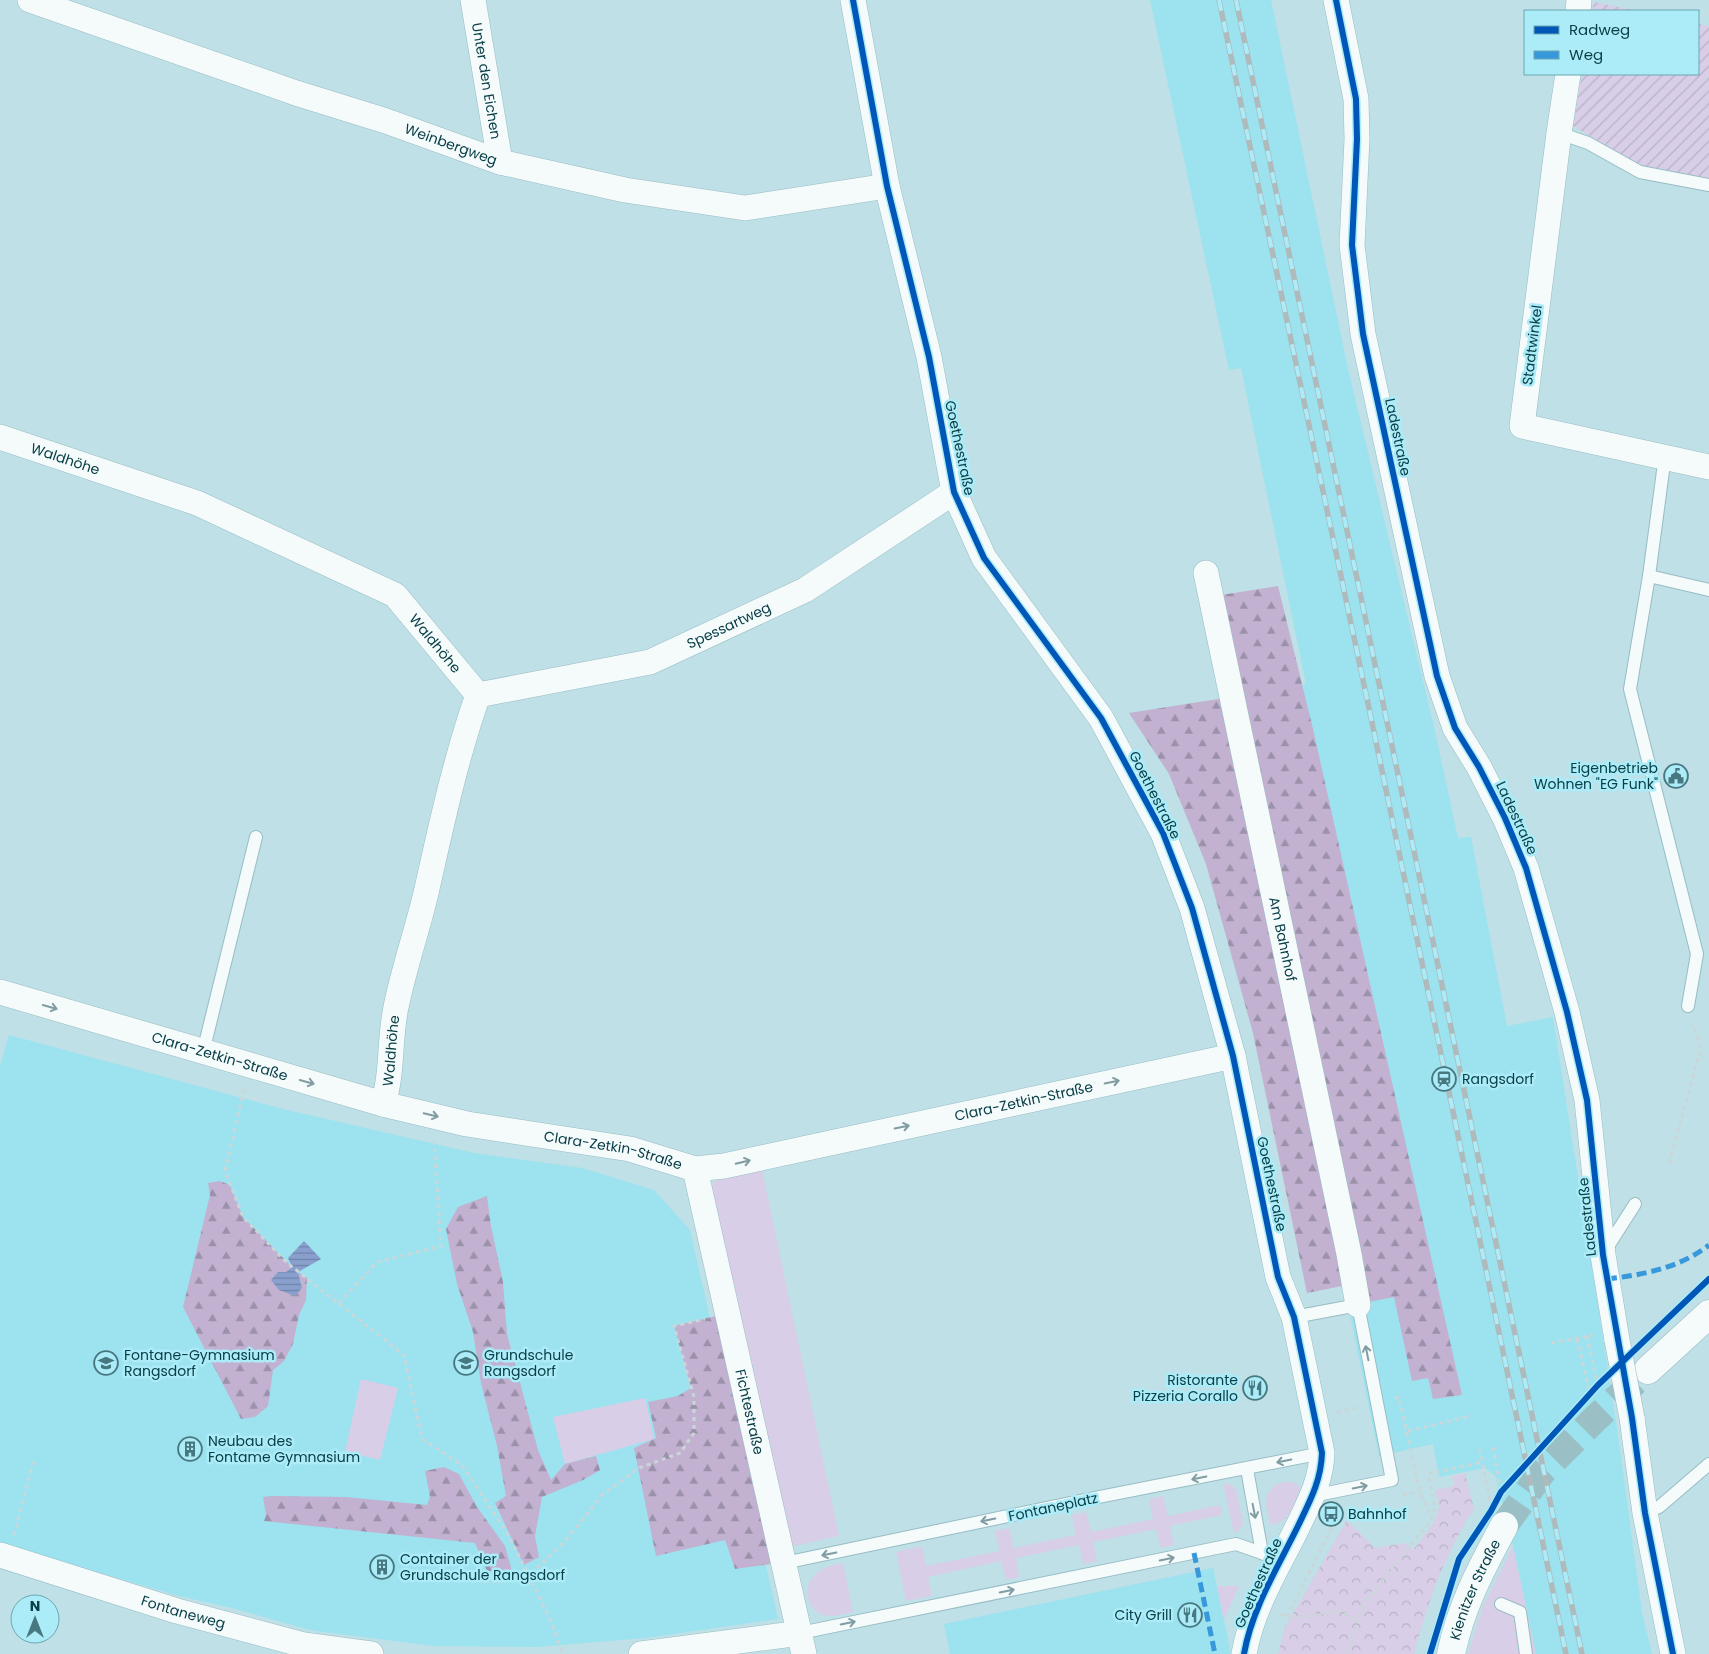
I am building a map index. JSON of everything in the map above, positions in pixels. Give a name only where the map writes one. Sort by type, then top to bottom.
[{"type":"street","name":"Weinbergweg","points":[[30,0],[296,94],[386,121],[500,162],[625,190],[745,208],[887,186]]},
{"type":"street","name":"Unter den Eichen","points":[[472,0],[500,162]]},
{"type":"street","name":"Goethestraße","points":[[853,0],[887,186],[929,357],[954,492],[984,558],[1101,718],[1163,833],[1192,908],[1233,1056],[1278,1277],[1294,1318],[1322,1454],[1322,1471],[1312,1496],[1271,1558],[1258,1608],[1248,1632],[1244,1654]]},
{"type":"street","name":"Ladestraße","points":[[1336,0],[1356,99],[1357,139],[1352,245],[1363,334],[1437,676],[1455,728],[1479,767],[1505,818],[1526,868],[1567,1012],[1587,1100],[1603,1255],[1632,1418],[1645,1513],[1673,1654]]},
{"type":"street","name":"Stadtwinkel","points":[[1568,75],[1522,426],[1709,467]]},
{"type":"street","name":"Waldhöhe","points":[[0,437],[197,504],[395,595],[478,695],[463,737],[422,907],[403,976],[392,1027],[389,1085],[383,1104]]},
{"type":"street","name":"Spessartweg","points":[[478,695],[650,662],[804,590],[954,492]]},
{"type":"street","name":"Am Bahnhof","points":[[1206,573],[1343,1225],[1358,1305]]},
{"type":"street","name":"Clara-Zetkin-Straße","points":[[1,997],[250,1065],[383,1104],[467,1124],[624,1148],[695,1169],[724,1166],[1233,1056]]},
{"type":"street","name":"Fichtestraße","points":[[695,1169],[802,1643]]},
{"type":"street","points":[[1648,1370],[1709,1314]]},
{"type":"street","name":"Kienitzer Straße","points":[[1451,1654],[1462,1609],[1484,1562],[1498,1519]]},
{"type":"street","name":"Fontaneweg","points":[[4,1556],[177,1611],[304,1645],[371,1654]]},
{"type":"street","points":[[641,1654],[802,1643]]},
{"type":"lane","points":[[1559,133],[1588,143],[1640,172],[1709,185]]},
{"type":"lane","points":[[1665,456],[1649,576],[1630,689],[1697,954],[1688,1006]]},
{"type":"lane","points":[[1649,576],[1709,590]]},
{"type":"lane","points":[[203,1052],[256,837]]},
{"type":"lane","points":[[1603,1255],[1634,1204]]},
{"type":"lane","points":[[1294,1318],[1358,1305],[1392,1480],[1312,1496]]},
{"type":"lane","name":"Fontaneplatz","points":[[784,1563],[1099,1497],[1322,1454]]},
{"type":"lane","points":[[1645,1513],[1659,1507],[1709,1465]]},
{"type":"lane","points":[[1247,1469],[1271,1558]]},
{"type":"lane","points":[[802,1643],[1236,1544],[1271,1558]]},
{"type":"lane","points":[[1501,1604],[1520,1612],[1526,1654]]},
{"type":"path","points":[[1669,1163],[1701,1048],[1688,1006]]},
{"type":"path","points":[[250,1065],[225,1171],[243,1217],[286,1262],[404,1355],[422,1439],[462,1465],[509,1536],[552,1623],[562,1654]]},
{"type":"path","points":[[339,1303],[377,1262],[441,1246],[434,1162],[434,1116]]},
{"type":"path","points":[[429,1577],[498,1582],[529,1576],[566,1540],[602,1494],[639,1468],[680,1454],[694,1433],[694,1397],[674,1326],[728,1313]]},
{"type":"path","points":[[1551,1343],[1587,1336],[1616,1335]]},
{"type":"path","points":[[1587,1336],[1598,1385]]},
{"type":"path","points":[[1577,1339],[1590,1394]]},
{"type":"path","points":[[1408,1431],[1471,1416]]},
{"type":"path","points":[[1493,1447],[1501,1492]]},
{"type":"path","points":[[1480,1449],[1498,1519]]},
{"type":"path","points":[[4,1556],[34,1458]]},
{"type":"path","points":[[1348,1654],[1357,1620],[1368,1598],[1432,1519],[1435,1507],[1428,1474],[1483,1462]]},
{"type":"path","points":[[1287,1617],[1337,1518]]},
{"type":"path","points":[[1282,1614],[1287,1617],[1302,1617],[1343,1613],[1357,1620]]},
{"type":"shaded area","points":[[1150,0],[1271,0],[1348,369],[1434,727],[1458,838],[1471,837],[1507,1026],[1553,1017],[1619,1442],[1642,1613],[1652,1654],[1536,1654],[1513,1546],[1495,1475],[1485,1468],[1439,1477],[1433,1444],[1379,1456],[1348,1305],[1239,697],[1306,684],[1241,368],[1229,370]]},
{"type":"shaded area","name":"Grundschule Rangsdorf","points":[[9,1035],[283,1109],[474,1153],[582,1168],[654,1190],[690,1230],[778,1619],[646,1638],[537,1647],[433,1646],[310,1630],[232,1608],[179,1596],[0,1544],[0,1066]]},
{"type":"shaded area","points":[[304,1241],[321,1259],[298,1272],[302,1288],[295,1296],[279,1290],[271,1280],[278,1272],[286,1272],[292,1267],[288,1258]]},
{"type":"shaded area","points":[[1213,1568],[1231,1654],[950,1654],[944,1624]]},
{"type":"green space","points":[[1594,2],[1632,10],[1592,10]]},
{"type":"green space","points":[[1699,24],[1709,26],[1709,182],[1645,169],[1573,126],[1582,75],[1699,75]]},
{"type":"green space","points":[[1278,586],[1313,729],[1462,1395],[1433,1399],[1428,1378],[1412,1381],[1394,1297],[1363,1303],[1357,1283],[1307,1293],[1253,1033],[1206,864],[1169,774],[1129,713],[1231,697],[1215,596]]},
{"type":"green space","points":[[761,1165],[839,1536],[788,1547],[712,1186],[716,1180],[727,1173]]},
{"type":"green space","points":[[220,1181],[230,1185],[243,1217],[292,1267],[286,1272],[302,1288],[298,1272],[307,1278],[306,1300],[299,1315],[293,1344],[284,1361],[273,1370],[268,1406],[255,1417],[241,1419],[183,1307],[210,1195],[208,1183]]},
{"type":"green space","points":[[487,1196],[491,1226],[503,1282],[507,1334],[538,1450],[551,1480],[565,1464],[596,1456],[600,1470],[583,1480],[542,1497],[535,1536],[539,1557],[524,1565],[495,1503],[506,1496],[497,1446],[481,1383],[473,1332],[457,1284],[446,1229],[458,1207]]},
{"type":"green space","points":[[728,1313],[778,1563],[735,1569],[725,1540],[656,1556],[634,1448],[656,1438],[648,1402],[678,1396],[691,1388],[674,1326]]},
{"type":"green space","points":[[361,1379],[398,1388],[380,1460],[345,1452]]},
{"type":"green space","points":[[645,1398],[654,1439],[565,1464],[553,1417]]},
{"type":"green space","points":[[444,1467],[459,1474],[477,1507],[505,1546],[512,1571],[487,1571],[475,1543],[264,1521],[266,1515],[263,1497],[346,1497],[427,1505],[430,1497],[425,1471]]},
{"type":"green space","points":[[1465,1473],[1474,1509],[1454,1543],[1438,1579],[1414,1654],[1278,1654],[1284,1629],[1347,1520],[1375,1548],[1405,1543],[1414,1549],[1434,1522],[1439,1506],[1435,1490],[1454,1486],[1452,1476]]},
{"type":"green space","points":[[1284,1482],[1297,1484],[1300,1488],[1299,1492],[1287,1517],[1272,1525],[1266,1505],[1267,1494],[1275,1485]]},
{"type":"green space","points":[[1223,1484],[1230,1484],[1236,1489],[1243,1524],[1234,1533]]},
{"type":"green space","points":[[1163,1496],[1168,1516],[1220,1505],[1222,1515],[1170,1526],[1174,1545],[1160,1548],[1156,1529],[1093,1542],[1097,1561],[1083,1564],[1079,1545],[1016,1558],[1019,1577],[1006,1580],[1001,1561],[928,1577],[932,1596],[906,1601],[896,1552],[922,1546],[926,1566],[999,1551],[995,1531],[1009,1528],[1014,1548],[1076,1535],[1072,1515],[1086,1512],[1091,1532],[1153,1519],[1149,1499]]},
{"type":"green space","points":[[1513,1546],[1536,1654],[1468,1654],[1482,1608]]},
{"type":"green space","points":[[843,1563],[853,1612],[833,1616],[822,1614],[811,1606],[808,1592],[809,1585],[820,1571],[829,1566]]},
{"type":"green space","points":[[1217,1586],[1239,1586],[1224,1620]]},
{"type":"tunnel","points":[[1504,1526],[1542,1472],[1642,1375]]},
{"type":"railway","points":[[1219,0],[1566,1654]]},
{"type":"railway","points":[[1236,0],[1582,1654]]},
{"type":"marked path","points":[[1607,1279],[1647,1273],[1673,1265],[1698,1253],[1709,1245]]},
{"type":"marked path","points":[[1194,1553],[1215,1654]]},
{"type":"cycle path","points":[[853,0],[887,186],[929,357],[954,492],[984,558],[1101,718],[1163,833],[1192,908],[1233,1056],[1278,1277],[1294,1317],[1322,1453],[1320,1473],[1314,1491],[1259,1604],[1244,1654]]},
{"type":"cycle path","points":[[1336,0],[1356,99],[1357,139],[1352,245],[1363,334],[1437,676],[1455,728],[1479,767],[1505,818],[1526,868],[1567,1012],[1587,1100],[1603,1255],[1632,1418],[1645,1513],[1673,1654]]},
{"type":"cycle path","points":[[1430,1654],[1459,1559],[1491,1511],[1501,1492],[1598,1385],[1709,1279]]},
{"type":"place","name":"Eigenbetrieb Wohnen \"EG Funk\"","points":[[1676,776]]},
{"type":"place","name":"Rangsdorf","points":[[1444,1079]]},
{"type":"place","name":"Fontane-Gymnasium Rangsdorf","points":[[106,1363]]},
{"type":"place","name":"Grundschule Rangsdorf","points":[[466,1363]]},
{"type":"place","name":"Ristorante Pizzeria Corallo","points":[[1255,1388]]},
{"type":"place","name":"Neubau des Fontame Gymnasium","points":[[190,1449]]},
{"type":"place","name":"Bahnhof","points":[[1331,1514]]},
{"type":"place","name":"Container der Grundschule Rangsdorf","points":[[382,1567]]},
{"type":"place","name":"City Grill","points":[[1190,1615]]}]
